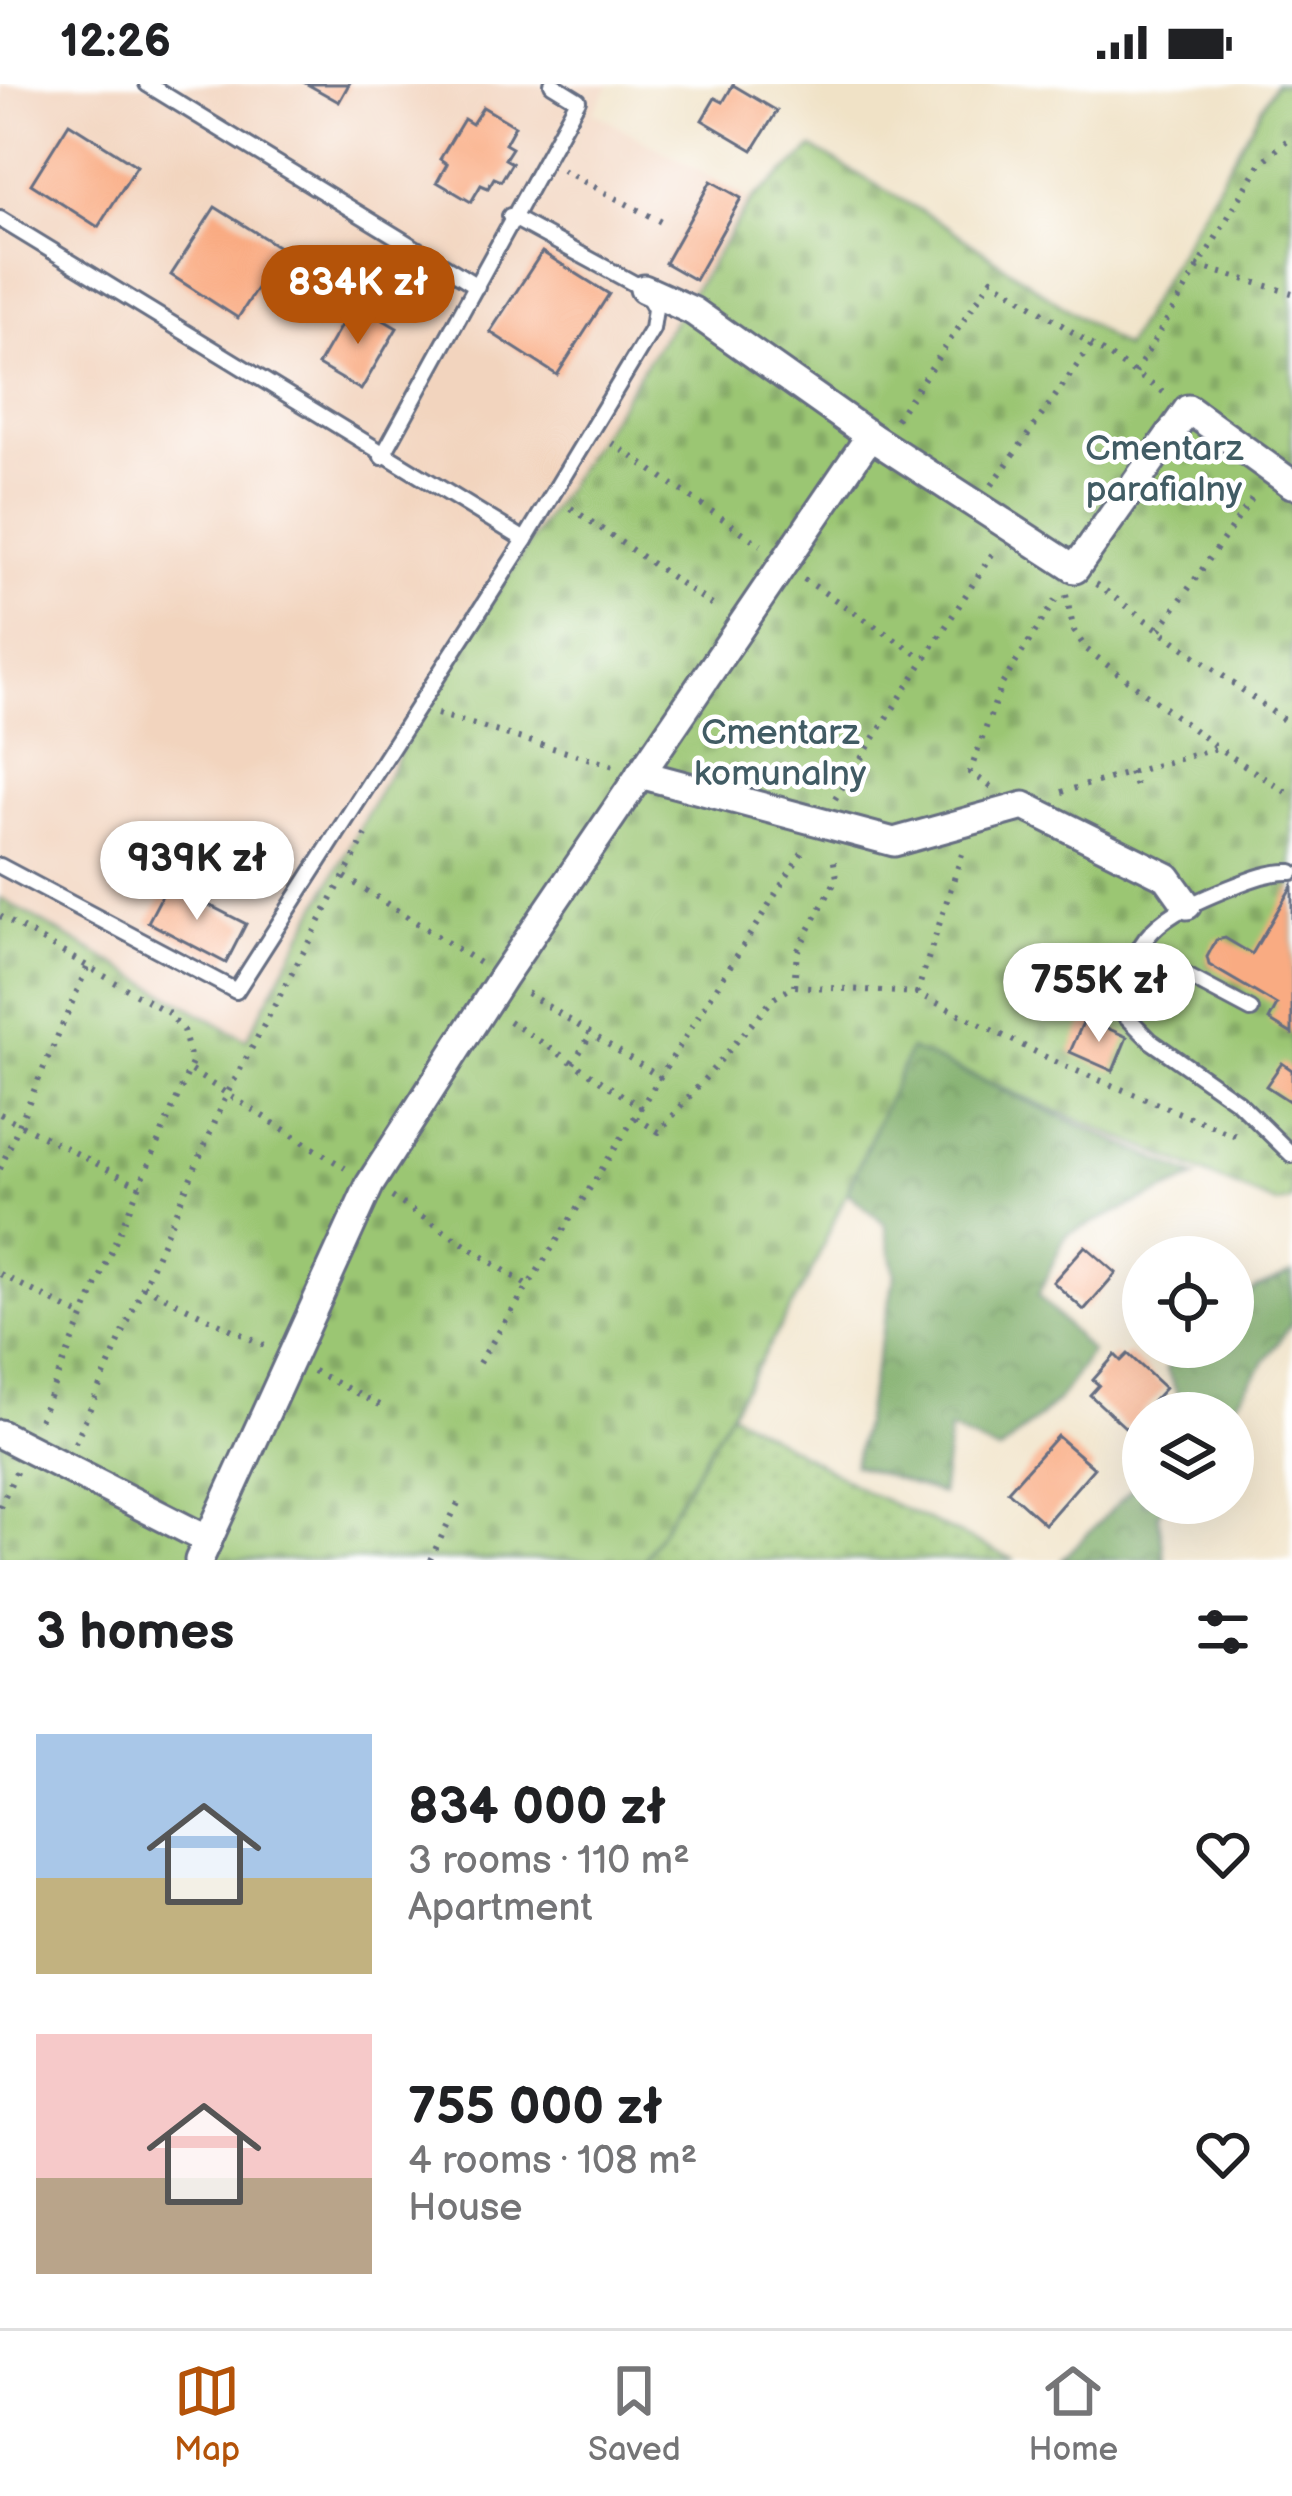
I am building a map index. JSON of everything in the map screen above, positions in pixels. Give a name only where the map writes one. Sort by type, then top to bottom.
[{"type":"street","points":[[644,289],[693,311],[875,439],[1075,568],[1188,409],[1282,477]]},
{"type":"street","points":[[0,1434],[203,1550],[383,1192],[502,978],[782,562],[875,439]]},
{"type":"street","points":[[640,774],[894,842],[1024,806],[1167,877],[1187,905]]},
{"type":"lane","points":[[146,84],[477,286]]},
{"type":"lane","points":[[382,457],[477,286],[510,216],[578,100],[552,84]]},
{"type":"lane","points":[[0,866],[236,991],[524,540],[652,329],[655,309],[644,289],[510,216]]},
{"type":"lane","points":[[0,219],[524,540]]},
{"type":"lane","points":[[1292,872],[1248,881],[1187,905],[1145,934],[1126,977],[1123,1012],[1151,1041],[1238,1102],[1292,1155]]},
{"type":"lane","points":[[1138,950],[1251,1010]]},
{"type":"path","points":[[1135,373],[1260,164],[1292,136]]},
{"type":"path","points":[[1280,150],[1292,157]]},
{"type":"path","points":[[544,159],[665,224]]},
{"type":"path","points":[[1197,266],[1292,293]]},
{"type":"path","points":[[875,439],[992,279],[1188,409]]},
{"type":"path","points":[[979,504],[1091,346]]},
{"type":"path","points":[[602,459],[624,424]]},
{"type":"path","points":[[612,443],[924,659]]},
{"type":"path","points":[[1159,630],[1282,477]]},
{"type":"path","points":[[557,525],[580,491]]},
{"type":"path","points":[[569,507],[741,625]]},
{"type":"path","points":[[1075,568],[1292,726]]},
{"type":"path","points":[[1219,748],[1024,806],[970,772],[1001,686],[1065,584],[1074,631],[1086,650],[1292,796]]},
{"type":"path","points":[[445,694],[433,712],[640,774]]},
{"type":"path","points":[[1130,772],[1138,794]]},
{"type":"path","points":[[64,1468],[228,1092],[378,815]]},
{"type":"path","points":[[794,986],[797,952],[837,878],[831,853]]},
{"type":"path","points":[[344,876],[660,1080],[479,1363]]},
{"type":"path","points":[[916,993],[954,883]]},
{"type":"path","points":[[0,916],[166,1012],[183,1030],[191,1071],[0,1508]]},
{"type":"path","points":[[0,1169],[88,967]]},
{"type":"path","points":[[636,1118],[659,1132],[774,998],[794,986],[916,993],[1060,1064],[1244,1138],[1279,1144]]},
{"type":"path","points":[[504,1021],[642,1108]]},
{"type":"path","points":[[572,1063],[591,1034]]},
{"type":"path","points":[[191,1071],[528,1286]]},
{"type":"path","points":[[0,1114],[140,1186]]},
{"type":"path","points":[[379,1215],[383,1192],[403,1177]]},
{"type":"path","points":[[0,1274],[84,1317]]},
{"type":"path","points":[[430,1560],[461,1497]]},
{"type":"shaded area","points":[[0,84],[610,84],[593,112],[752,200],[432,693],[246,1040],[0,898]]},
{"type":"green space","name":"Cmentarz komunalny","points":[[1275,84],[1292,84],[1292,1200],[1277,1204],[910,1049],[810,1275],[644,1560],[0,1560],[0,898],[246,1040],[432,693],[752,200],[813,148],[948,227],[1124,348]]},
{"type":"green space","points":[[910,1049],[1196,1177],[1066,1235],[1038,1295],[1091,1352],[1057,1402],[999,1452],[950,1430],[941,1494],[854,1465],[895,1275],[885,1224],[847,1192]]},
{"type":"green space","points":[[1292,1273],[1292,1323],[1243,1392],[1177,1392],[1166,1368],[1254,1368],[1255,1289]]},
{"type":"green space","points":[[730,1412],[867,1492],[1015,1560],[644,1560]]},
{"type":"green space","points":[[1122,1499],[1122,1524],[1160,1524],[1165,1560],[1062,1560]]},
{"type":"building","points":[[307,84],[349,84],[339,102]]},
{"type":"building","points":[[733,85],[777,111],[753,150],[702,120],[715,98],[723,102]]},
{"type":"building","points":[[483,107],[515,126],[505,144],[512,148],[505,159],[512,163],[501,181],[494,178],[488,188],[481,185],[471,202],[437,182],[447,164],[440,159],[464,119],[472,124]]},
{"type":"building","points":[[69,123],[137,166],[98,227],[31,184]]},
{"type":"building","points":[[711,181],[741,198],[695,280],[665,263]]},
{"type":"building","points":[[215,207],[282,249],[238,318],[171,275]]},
{"type":"building","points":[[542,252],[609,294],[557,375],[490,332]]},
{"type":"building","points":[[354,303],[397,328],[361,390],[318,365]]},
{"type":"building","points":[[168,884],[246,924],[226,963],[148,922]]},
{"type":"building","points":[[1292,886],[1292,1034],[1269,1020],[1277,1005],[1209,965],[1207,957],[1216,940],[1225,938],[1252,954]]},
{"type":"building","points":[[1085,1018],[1127,1037],[1113,1071],[1070,1052]]},
{"type":"building","points":[[1282,1063],[1292,1070],[1292,1103],[1266,1086]]},
{"type":"building","points":[[1085,1246],[1116,1273],[1084,1310],[1053,1282]]},
{"type":"building","points":[[1115,1355],[1122,1368],[1143,1368],[1165,1388],[1161,1392],[1122,1392],[1122,1424],[1090,1395],[1099,1385],[1093,1380]]},
{"type":"building","points":[[1057,1436],[1094,1468],[1045,1524],[1008,1491]]},
{"type":"park label","name":"Cmentarz parafialny","points":[[1164,470]]}]
